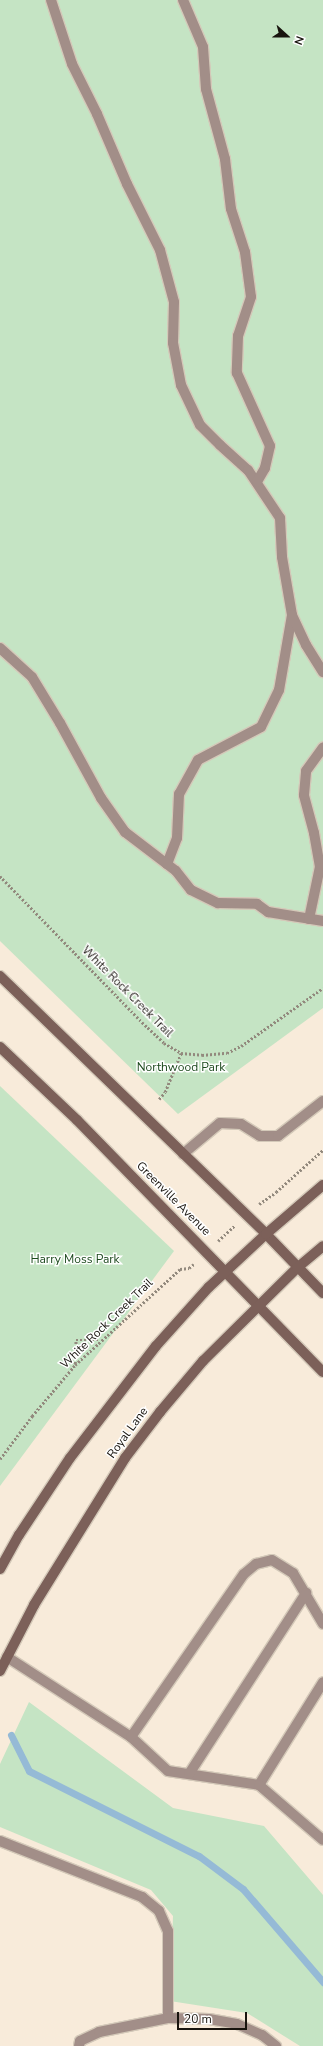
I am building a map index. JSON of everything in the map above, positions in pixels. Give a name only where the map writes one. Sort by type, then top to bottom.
[{"type":"main road","points":[[0,976],[266,1234],[297,1268],[323,1293]]},
{"type":"main road","name":"Greenville Avenue","points":[[0,1047],[76,1120],[323,1372]]},
{"type":"main road","points":[[0,1568],[70,1458],[120,1391],[162,1340],[209,1287],[266,1234],[323,1185]]},
{"type":"main road","name":"Royal Lane","points":[[0,1671],[4,1655],[125,1458],[160,1412],[203,1361],[297,1268],[323,1246]]},
{"type":"street","points":[[50,0],[72,64],[97,114],[127,184],[160,250],[174,302],[173,343],[181,385],[200,425],[248,470],[280,518],[282,557],[292,615],[306,645],[323,672]]},
{"type":"street","points":[[183,0],[203,46],[206,89],[225,159],[231,209],[245,252],[250,297],[238,336],[237,373],[270,446],[266,468],[256,482]]},
{"type":"street","points":[[166,864],[177,838],[179,794],[198,760],[261,727],[274,703],[279,690],[292,615]]},
{"type":"street","points":[[0,648],[32,677],[60,723],[101,798],[126,832],[176,872],[191,890],[218,903],[257,904],[268,912],[323,921]]},
{"type":"street","points":[[310,919],[320,867],[314,833],[304,796],[306,771],[323,748]]},
{"type":"street","points":[[184,1154],[220,1123],[241,1124],[260,1136],[278,1136],[323,1101]]},
{"type":"street","points":[[131,1737],[244,1574],[256,1564],[272,1560],[293,1572],[323,1624]]},
{"type":"street","points":[[189,1774],[306,1593]]},
{"type":"street","points":[[4,1655],[131,1737],[168,1771],[259,1785],[323,1840]]},
{"type":"street","points":[[259,1785],[323,1682]]},
{"type":"street","points":[[0,1841],[142,1897],[159,1911],[168,1931],[168,2018]]},
{"type":"street","points":[[78,2046],[80,2041],[99,2032],[168,2018],[209,2019],[237,2024],[262,2035],[276,2046]]},
{"type":"path","name":"White Rock Creek Trail","points":[[0,876],[145,1025],[164,1043],[181,1053],[202,1055],[227,1053],[241,1046],[323,988]]},
{"type":"path","points":[[159,1099],[165,1092],[181,1053]]},
{"type":"path","name":"White Rock Creek Trail","points":[[0,1459],[32,1416],[75,1365],[101,1340],[180,1269],[189,1268],[246,1215],[266,1198],[276,1192],[323,1150]]},
{"type":"path","points":[[75,1365],[76,1340],[101,1340]]},
{"type":"green space","name":"Northwood Park","points":[[0,0],[323,0],[323,1008],[178,1114],[0,941]]},
{"type":"green space","name":"Harry Moss Park","points":[[0,1086],[174,1251],[0,1486]]},
{"type":"green space","points":[[29,1702],[173,1808],[264,1826],[323,1895],[323,2046],[300,2046],[247,2013],[170,2001],[173,1916],[151,1890],[0,1827],[0,1764]]},
{"type":"waterway","points":[[11,1735],[29,1771],[199,1856],[243,1889],[323,1982]]}]
